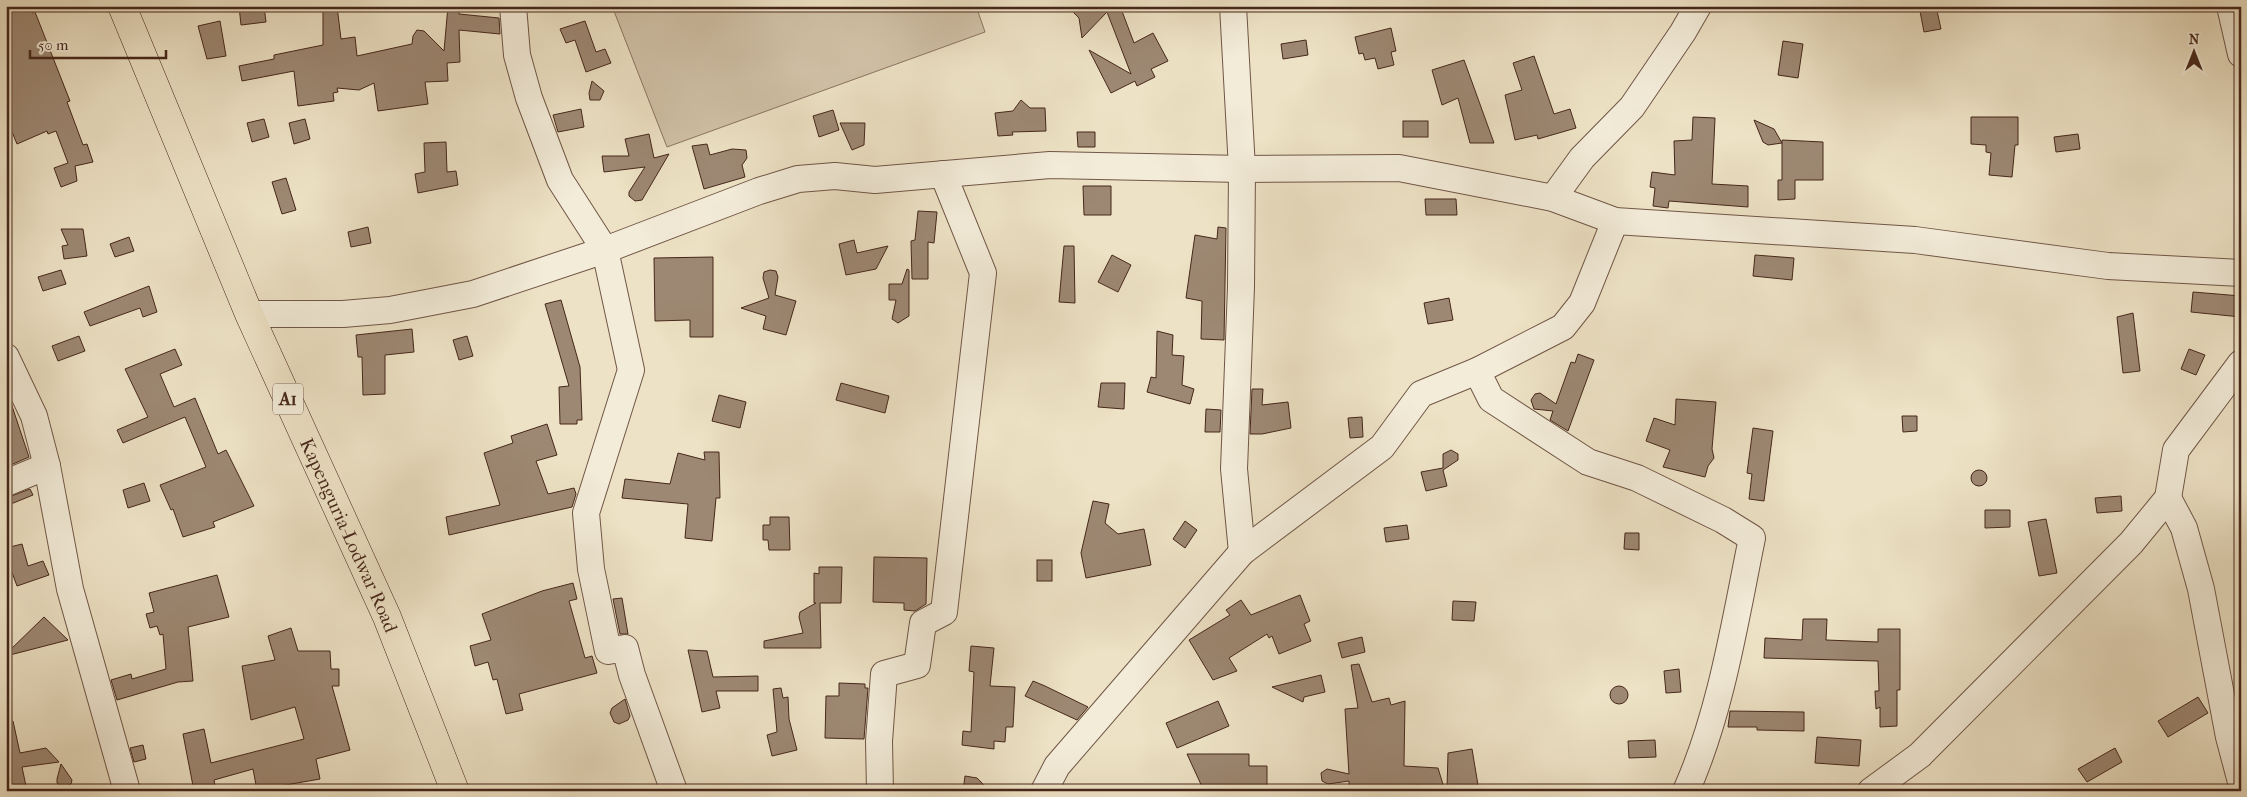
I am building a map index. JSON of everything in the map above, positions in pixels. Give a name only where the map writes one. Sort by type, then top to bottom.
[{"type":"highway","name":"Kapenguria-Lodwar Road","points":[[122,6],[249,314],[386,617],[455,791]]},
{"type":"street","points":[[513,6],[517,55],[532,107],[560,180],[604,250],[631,370],[586,513],[591,570],[608,652],[625,648],[632,675],[674,791]]},
{"type":"street","points":[[1233,6],[1242,169],[1241,287],[1234,469],[1242,552]]},
{"type":"street","points":[[1553,198],[1582,158],[1632,107],[1683,32],[1698,6]]},
{"type":"street","points":[[2230,6],[2241,54]]},
{"type":"street","points":[[249,314],[343,314],[443,302],[512,282],[604,250],[759,191],[798,179],[835,176],[875,180],[1050,165],[1242,169],[1399,168],[1553,198],[1615,221],[1915,240],[2108,266],[2241,273]]},
{"type":"street","points":[[880,791],[879,741],[884,674],[918,665],[923,623],[944,612],[984,273],[943,174]]},
{"type":"street","points":[[1044,791],[1057,766],[1242,552],[1382,447],[1421,394],[1477,371],[1562,327],[1582,303],[1615,221]]},
{"type":"street","points":[[6,357],[34,416],[47,466],[70,590],[128,791]]},
{"type":"street","points":[[1871,791],[1920,755],[2131,543],[2168,498],[2176,450],[2241,363]]},
{"type":"street","points":[[1477,371],[1491,399],[1588,462],[1637,478],[1723,520],[1752,538],[1729,654],[1698,764],[1686,791]]},
{"type":"street","points":[[6,483],[47,466]]},
{"type":"street","points":[[2168,498],[2184,528],[2201,589],[2229,737],[2241,782]]},
{"type":"shaded area","points":[[612,6],[976,6],[985,32],[667,147]]},
{"type":"building","points":[[6,6],[29,6],[32,13],[35,12],[70,101],[67,102],[83,145],[87,144],[93,162],[75,166],[77,181],[61,187],[54,168],[68,163],[56,131],[48,134],[47,131],[17,144],[6,115]]},
{"type":"building","points":[[239,6],[264,6],[266,22],[241,25]]},
{"type":"building","points":[[323,6],[337,6],[341,39],[355,37],[357,56],[412,44],[413,36],[417,30],[424,31],[444,51],[448,6],[459,6],[459,14],[499,18],[500,34],[459,30],[460,62],[447,63],[448,81],[425,82],[428,104],[378,111],[374,83],[359,90],[337,88],[338,92],[333,93],[334,101],[298,106],[294,71],[242,81],[239,66],[274,59],[274,55],[323,45]]},
{"type":"building","points":[[1067,6],[1120,6],[1134,43],[1153,33],[1168,61],[1151,69],[1155,77],[1137,86],[1135,81],[1111,93],[1089,50],[1131,74],[1107,12],[1082,38],[1079,18]]},
{"type":"building","points":[[1919,6],[1936,6],[1941,29],[1924,32]]},
{"type":"building","points":[[220,21],[226,56],[207,59],[198,26]]},
{"type":"building","points":[[585,21],[596,52],[605,49],[611,63],[586,72],[575,40],[566,43],[560,29]]},
{"type":"building","points":[[1391,28],[1396,51],[1391,52],[1394,65],[1378,69],[1375,58],[1365,60],[1363,53],[1359,54],[1355,37]]},
{"type":"building","points":[[1306,40],[1308,55],[1283,59],[1281,44]]},
{"type":"building","points":[[1783,41],[1803,44],[1798,78],[1778,75]]},
{"type":"building","points":[[1534,56],[1554,114],[1570,109],[1576,128],[1538,139],[1537,135],[1515,140],[1505,95],[1522,90],[1513,63]]},
{"type":"building","points":[[1464,60],[1494,143],[1470,143],[1458,98],[1442,105],[1432,70]]},
{"type":"building","points":[[592,81],[604,91],[600,100],[590,100],[589,93]]},
{"type":"building","points":[[1021,100],[1030,108],[1045,108],[1046,131],[1012,132],[1013,135],[998,136],[995,113],[1013,111]]},
{"type":"building","points":[[581,109],[584,127],[558,132],[553,115]]},
{"type":"building","points":[[833,110],[839,130],[819,137],[813,116]]},
{"type":"building","points":[[1693,117],[1715,118],[1712,184],[1748,186],[1748,207],[1669,201],[1668,208],[1653,206],[1655,188],[1650,187],[1652,172],[1675,175],[1674,141],[1692,140]]},
{"type":"building","points":[[1971,117],[2018,117],[2018,145],[2015,145],[2012,177],[1989,175],[1991,153],[1986,152],[1986,145],[1971,144]]},
{"type":"building","points":[[264,119],[269,137],[252,142],[247,123]]},
{"type":"building","points":[[305,119],[310,139],[294,144],[289,123]]},
{"type":"building","points":[[1754,120],[1774,129],[1782,143],[1768,145],[1763,142]]},
{"type":"building","points":[[1403,121],[1428,121],[1428,137],[1403,137]]},
{"type":"building","points":[[840,123],[865,123],[864,145],[852,150]]},
{"type":"building","points":[[1077,132],[1095,132],[1095,147],[1078,147]]},
{"type":"building","points":[[649,134],[654,158],[669,154],[642,200],[635,201],[629,196],[629,192],[645,167],[604,172],[602,156],[629,156],[625,139]]},
{"type":"building","points":[[2078,134],[2080,149],[2056,152],[2054,137]]},
{"type":"building","points":[[1782,140],[1823,142],[1823,180],[1795,180],[1795,199],[1778,200],[1778,180],[1782,180]]},
{"type":"building","points":[[446,142],[447,172],[456,171],[458,185],[418,193],[415,174],[425,172],[424,143]]},
{"type":"building","points":[[707,144],[710,155],[732,149],[746,150],[747,158],[742,165],[745,177],[704,189],[692,146]]},
{"type":"building","points":[[286,178],[296,210],[282,214],[272,182]]},
{"type":"building","points":[[1083,186],[1111,186],[1111,215],[1084,215]]},
{"type":"building","points":[[1425,199],[1456,199],[1457,215],[1426,215]]},
{"type":"building","points":[[918,211],[937,212],[934,243],[928,242],[928,279],[912,279],[911,241],[915,240]]},
{"type":"building","points":[[368,227],[371,243],[351,247],[348,232]]},
{"type":"building","points":[[1218,227],[1226,228],[1224,340],[1201,339],[1202,301],[1186,298],[1195,235],[1217,239]]},
{"type":"building","points":[[61,229],[83,229],[87,256],[64,259],[62,246],[68,245]]},
{"type":"building","points":[[129,237],[134,251],[115,257],[110,244]]},
{"type":"building","points":[[854,240],[857,253],[888,246],[876,269],[846,275],[839,244]]},
{"type":"building","points":[[1064,246],[1074,246],[1075,303],[1059,302]]},
{"type":"building","points":[[1112,255],[1131,265],[1118,292],[1098,282]]},
{"type":"building","points":[[1755,255],[1794,258],[1792,280],[1753,276]]},
{"type":"building","points":[[713,257],[713,337],[690,337],[690,320],[655,321],[654,258]]},
{"type":"building","points":[[907,269],[909,270],[909,316],[898,323],[892,319],[896,300],[889,300],[889,284],[902,284]]},
{"type":"building","points":[[61,270],[66,284],[43,291],[38,277]]},
{"type":"building","points":[[776,271],[778,277],[775,295],[796,301],[786,335],[763,329],[766,316],[741,308],[769,298],[763,278],[764,272]]},
{"type":"building","points":[[149,286],[157,312],[143,317],[140,308],[90,326],[84,312]]},
{"type":"building","points":[[2193,292],[2241,296],[2241,317],[2191,312]]},
{"type":"building","points":[[1449,298],[1453,320],[1428,324],[1424,303]]},
{"type":"building","points":[[561,300],[580,367],[582,420],[577,420],[577,424],[560,424],[559,387],[569,386],[545,304]]},
{"type":"building","points":[[2133,313],[2140,371],[2123,373],[2117,317]]},
{"type":"building","points":[[412,329],[414,352],[385,355],[385,394],[363,395],[362,357],[358,357],[356,335]]},
{"type":"building","points":[[1157,331],[1173,335],[1172,355],[1184,356],[1182,385],[1194,389],[1190,404],[1147,392],[1151,377],[1156,378]]},
{"type":"building","points":[[79,336],[85,351],[58,361],[52,346]]},
{"type":"building","points":[[467,336],[473,356],[459,360],[453,340]]},
{"type":"building","points":[[175,349],[182,365],[160,374],[174,407],[195,398],[218,454],[226,450],[254,506],[213,522],[215,527],[183,537],[173,509],[171,510],[160,485],[206,467],[185,417],[123,443],[117,430],[148,417],[125,369]]},
{"type":"building","points":[[2189,349],[2205,355],[2196,375],[2181,369]]},
{"type":"building","points":[[1578,354],[1594,360],[1568,431],[1550,420],[1553,411],[1534,409],[1531,400],[1535,394],[1540,393],[1556,404],[1571,362],[1575,363]]},
{"type":"building","points":[[841,383],[889,396],[885,413],[836,400]]},
{"type":"building","points":[[1101,383],[1125,383],[1124,409],[1098,407]]},
{"type":"building","points":[[1252,389],[1263,389],[1262,405],[1288,402],[1291,428],[1262,434],[1250,434]]},
{"type":"building","points":[[719,395],[746,402],[740,428],[712,421]]},
{"type":"building","points":[[6,398],[10,400],[29,457],[6,467]]},
{"type":"building","points":[[1676,399],[1716,402],[1712,449],[1714,458],[1708,466],[1705,477],[1663,467],[1670,450],[1646,441],[1654,418],[1675,425]]},
{"type":"building","points":[[1206,409],[1221,410],[1220,432],[1205,432]]},
{"type":"building","points":[[1902,416],[1917,416],[1917,431],[1903,432]]},
{"type":"building","points":[[1362,417],[1363,437],[1350,438],[1348,418]]},
{"type":"building","points":[[547,424],[557,455],[536,461],[548,494],[574,488],[576,494],[572,507],[449,535],[446,517],[500,505],[484,453],[513,443],[511,436]]},
{"type":"building","points":[[1753,428],[1773,431],[1764,501],[1749,499],[1752,474],[1747,473]]},
{"type":"building","points":[[1451,450],[1458,454],[1458,460],[1443,470],[1447,486],[1426,491],[1421,472],[1443,468],[1443,454]]},
{"type":"building","points":[[704,452],[719,452],[720,498],[716,498],[712,541],[685,538],[688,504],[622,498],[625,479],[670,484],[678,453],[705,460]]},
{"type":"building","points":[[1976,470],[1982,470],[1987,475],[1985,484],[1976,486],[1971,481],[1971,475]]},
{"type":"building","points":[[144,483],[150,501],[128,508],[123,490]]},
{"type":"building","points":[[30,489],[33,495],[6,506],[6,498]]},
{"type":"building","points":[[2121,496],[2122,511],[2097,513],[2095,498]]},
{"type":"building","points":[[1093,501],[1109,504],[1105,523],[1118,534],[1144,529],[1151,565],[1086,578],[1081,553]]},
{"type":"building","points":[[1985,510],[2010,510],[2010,527],[1985,528]]},
{"type":"building","points":[[770,517],[789,517],[790,550],[769,550],[768,540],[763,540],[763,525],[770,525]]},
{"type":"building","points":[[2046,519],[2057,573],[2039,576],[2028,522]]},
{"type":"building","points":[[1185,521],[1197,530],[1185,548],[1173,539]]},
{"type":"building","points":[[1407,525],[1409,539],[1386,542],[1384,528]]},
{"type":"building","points":[[1625,533],[1639,533],[1639,550],[1624,549]]},
{"type":"building","points":[[22,544],[28,566],[43,561],[49,575],[17,586],[6,556],[6,548]]},
{"type":"building","points":[[874,557],[927,558],[926,604],[915,611],[904,610],[904,603],[873,602]]},
{"type":"building","points":[[1037,560],[1052,560],[1052,581],[1037,581]]},
{"type":"building","points":[[819,567],[842,567],[841,603],[820,603],[821,648],[764,648],[764,641],[803,633],[799,617],[800,612],[816,603],[814,603],[814,573],[819,574]]},
{"type":"building","points":[[217,575],[229,617],[188,627],[193,681],[178,682],[117,700],[111,680],[131,674],[132,679],[166,669],[163,634],[160,635],[157,626],[150,628],[146,614],[154,612],[149,593]]},
{"type":"building","points":[[573,583],[577,599],[569,601],[585,658],[592,656],[597,673],[519,694],[523,710],[506,714],[497,679],[493,680],[488,662],[475,666],[470,646],[491,640],[482,614],[542,591]]},
{"type":"building","points":[[1300,595],[1310,621],[1304,624],[1311,641],[1279,654],[1272,636],[1269,638],[1267,634],[1229,658],[1237,671],[1213,680],[1189,640],[1230,615],[1226,610],[1241,600],[1251,615]]},
{"type":"building","points":[[622,598],[628,634],[620,634],[613,599]]},
{"type":"building","points":[[1453,601],[1476,602],[1474,621],[1452,620]]},
{"type":"building","points":[[44,617],[68,640],[6,656],[6,654]]},
{"type":"building","points":[[1803,619],[1827,619],[1826,640],[1878,642],[1878,629],[1900,629],[1900,690],[1897,690],[1897,726],[1880,727],[1880,707],[1876,709],[1875,691],[1879,691],[1878,661],[1764,658],[1765,638],[1802,640]]},
{"type":"building","points":[[291,628],[298,651],[330,651],[331,669],[339,669],[339,686],[332,686],[350,750],[316,759],[320,779],[257,790],[253,769],[214,780],[216,791],[194,791],[183,734],[204,729],[211,763],[304,739],[295,707],[251,720],[242,666],[275,660],[268,636]]},
{"type":"building","points":[[1362,637],[1365,652],[1342,658],[1338,643]]},
{"type":"building","points":[[971,646],[994,648],[990,686],[1015,687],[1013,727],[1006,727],[1005,742],[994,741],[994,749],[962,745],[963,731],[971,732],[974,672],[969,671]]},
{"type":"building","points":[[688,650],[707,651],[713,677],[758,676],[758,691],[716,691],[720,708],[702,712]]},
{"type":"building","points":[[1359,664],[1372,702],[1389,698],[1391,705],[1405,701],[1404,766],[1438,768],[1445,791],[1422,791],[1420,785],[1349,791],[1349,781],[1328,784],[1322,781],[1321,773],[1327,769],[1349,774],[1345,709],[1358,708],[1351,665]]},
{"type":"building","points":[[1679,669],[1681,692],[1666,693],[1664,671]]},
{"type":"building","points":[[1321,675],[1325,692],[1304,697],[1303,702],[1272,687]]},
{"type":"building","points":[[1033,681],[1088,707],[1077,720],[1025,696]]},
{"type":"building","points":[[839,683],[865,684],[865,688],[868,688],[864,739],[825,738],[826,696],[839,696]]},
{"type":"building","points":[[1619,686],[1625,689],[1628,695],[1625,701],[1619,704],[1613,701],[1610,695],[1613,689]]},
{"type":"building","points":[[781,688],[783,698],[788,697],[789,719],[797,750],[772,756],[767,735],[777,732],[773,689]]},
{"type":"building","points":[[2198,697],[2208,713],[2168,737],[2158,721]]},
{"type":"building","points":[[625,699],[630,716],[628,720],[619,724],[614,722],[610,713],[612,708]]},
{"type":"building","points":[[1218,701],[1229,726],[1177,748],[1166,723]]},
{"type":"building","points":[[1730,711],[1804,712],[1804,731],[1757,730],[1757,727],[1728,727]]},
{"type":"building","points":[[13,721],[20,753],[46,748],[59,762],[22,767],[27,791],[9,791],[6,777],[6,722]]},
{"type":"building","points":[[1817,737],[1861,740],[1859,766],[1815,763]]},
{"type":"building","points":[[1655,740],[1656,757],[1629,758],[1628,741]]},
{"type":"building","points":[[143,745],[146,759],[134,762],[130,748]]},
{"type":"building","points":[[2115,748],[2122,762],[2087,782],[2078,769]]},
{"type":"building","points":[[1472,749],[1478,785],[1447,789],[1448,753]]},
{"type":"building","points":[[1187,754],[1249,754],[1249,766],[1267,766],[1267,789],[1204,791]]},
{"type":"building","points":[[61,764],[72,780],[71,784],[64,788],[57,783]]},
{"type":"building","points":[[965,776],[977,778],[990,791],[963,791]]}]
